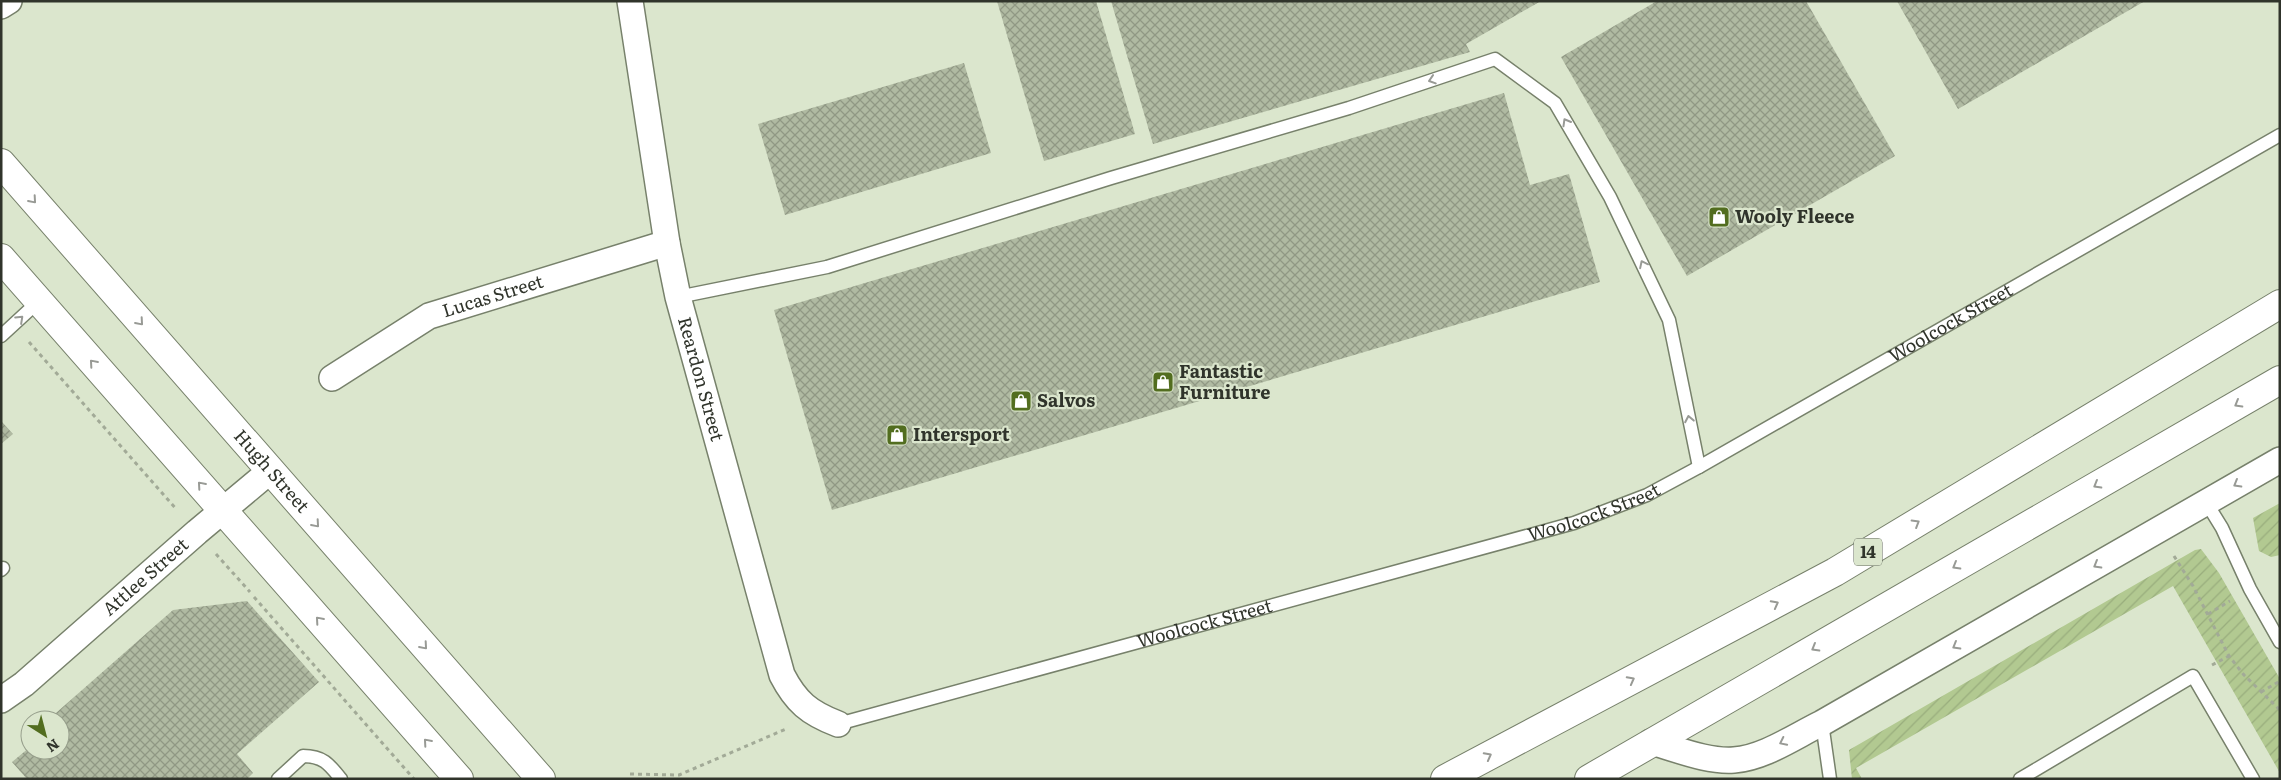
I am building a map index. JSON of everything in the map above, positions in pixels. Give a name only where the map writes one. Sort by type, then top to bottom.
[{"type":"main road","name":"Hugh Street","points":[[1,163],[541,779]]},
{"type":"main road","points":[[1,258],[459,779]]},
{"type":"main road","name":"14","points":[[1445,779],[1835,572],[2280,304]]},
{"type":"main road","points":[[1589,779],[2280,380]]},
{"type":"street","points":[[1,6],[9,1]]},
{"type":"street","name":"Reardon Street","points":[[630,1],[667,243],[678,297],[782,675],[792,696],[827,720]]},
{"type":"street","name":"Lucas Street","points":[[332,378],[429,316],[667,243]]},
{"type":"street","points":[[1651,742],[1713,758],[1733,760],[1755,756],[1822,723],[2280,460]]},
{"type":"street","name":"Attlee Street","points":[[1,700],[24,684],[222,510],[270,471]]},
{"type":"street","name":"Attlee Street","points":[[1,712],[24,684]]},
{"type":"lane","points":[[678,297],[827,267],[1111,178],[1349,108],[1495,59],[1555,103],[1610,197],[1670,320],[1699,467]]},
{"type":"lane","name":"Woolcock Street","points":[[827,720],[1574,523],[1638,499],[1699,467],[2280,136]]},
{"type":"lane","points":[[1,336],[39,301]]},
{"type":"lane","points":[[2206,502],[2222,528],[2250,590],[2280,642]]},
{"type":"lane","points":[[2020,779],[2193,676],[2253,779]]},
{"type":"lane","points":[[1822,723],[1830,779]]},
{"type":"lane","points":[[278,779],[303,756],[316,756],[328,764],[341,779]]},
{"type":"path","points":[[2182,552],[2173,557],[2193,586],[2229,656],[2280,710]]},
{"type":"path","points":[[2261,692],[2280,682]]},
{"type":"path","points":[[630,774],[679,775],[827,720]]},
{"type":"green space","points":[[2280,503],[2280,555],[2271,557],[2259,551],[2253,518]]},
{"type":"green space","points":[[2201,549],[2219,573],[2280,679],[2280,773],[2173,586],[1856,768],[1862,779],[1852,779],[1849,750],[2195,550]]},
{"type":"building","points":[[997,1],[1096,1],[1135,134],[1044,161]]},
{"type":"building","points":[[1111,1],[1541,1],[1466,44],[1470,52],[1153,144]]},
{"type":"building","points":[[1657,1],[1806,1],[1895,156],[1687,276],[1561,57]]},
{"type":"building","points":[[1897,1],[2145,1],[1958,109]]},
{"type":"building","points":[[964,63],[991,153],[785,215],[758,124]]},
{"type":"building","points":[[1504,93],[1530,185],[1569,174],[1600,282],[832,510],[774,310]]},
{"type":"building","points":[[1,421],[13,434],[1,444]]},
{"type":"building","points":[[247,601],[319,682],[237,754],[253,773],[247,779],[27,779],[12,762],[20,755],[20,760],[70,760],[70,710],[59,710],[173,610]]},
{"type":"place","name":"Wooly Fleece","points":[[1719,217]]},
{"type":"place","name":"Fantastic Furniture","points":[[1163,382]]},
{"type":"place","name":"Salvos","points":[[1021,401]]},
{"type":"place","name":"Intersport","points":[[897,435]]}]
